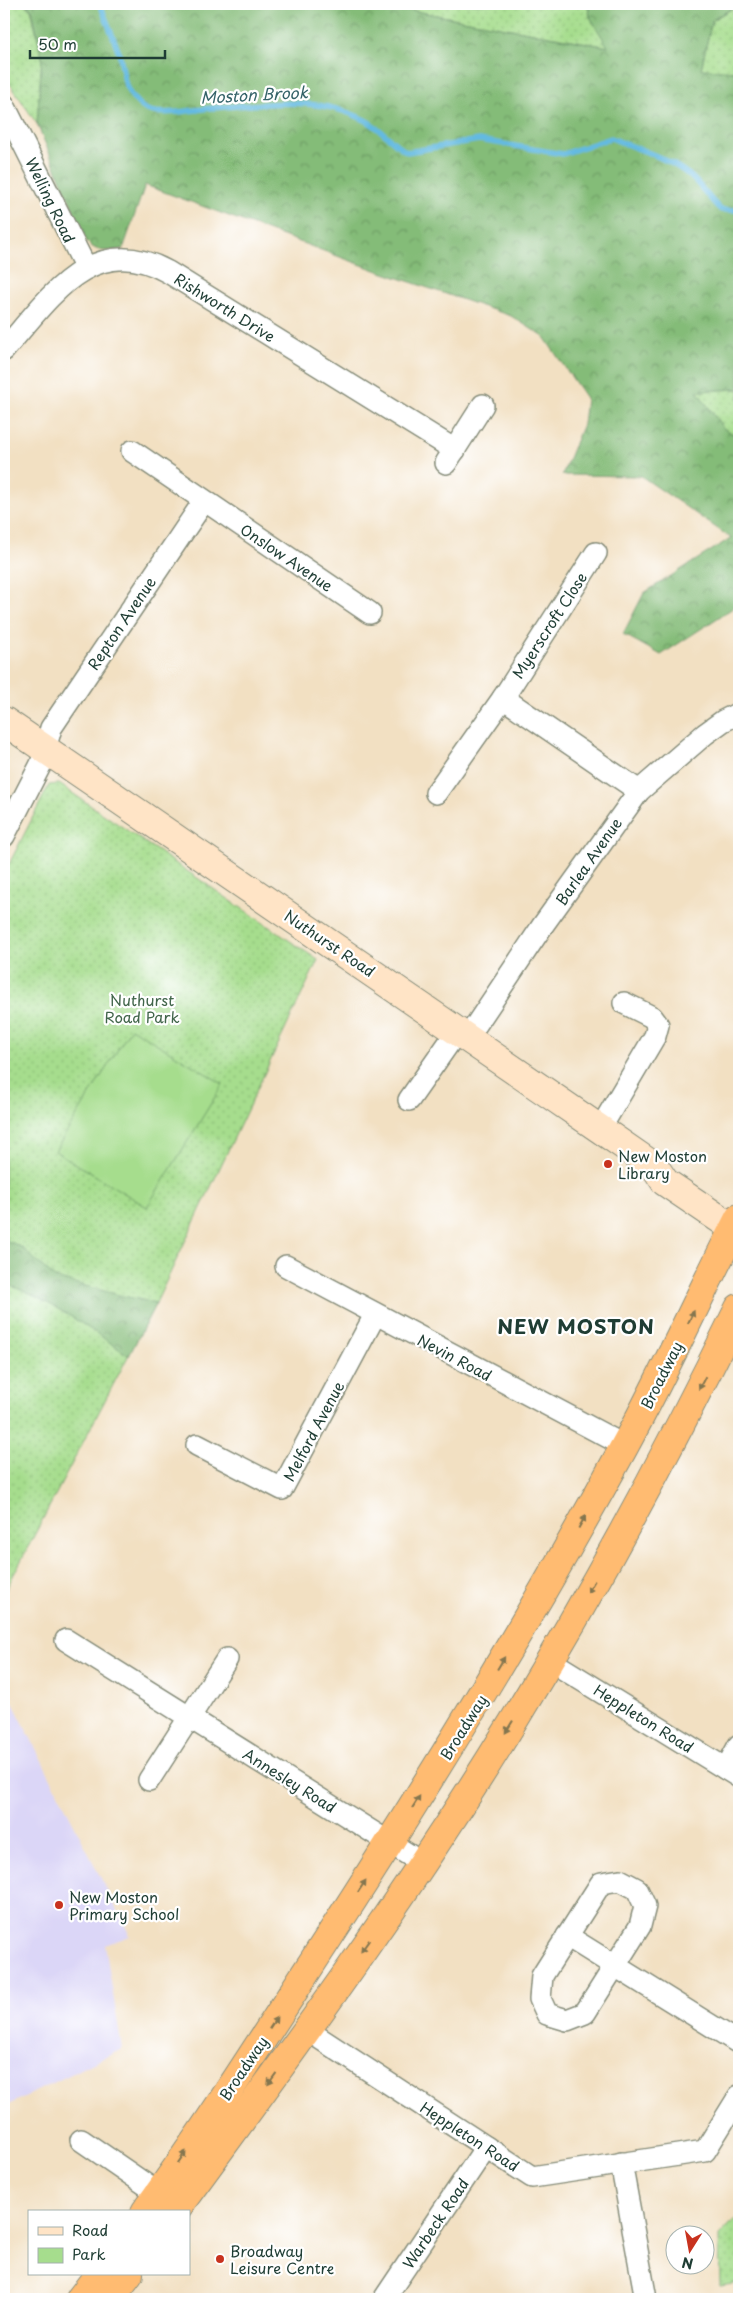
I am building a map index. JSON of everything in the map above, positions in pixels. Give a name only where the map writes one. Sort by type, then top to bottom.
[{"type":"highway","name":"Broadway","points":[[159,2205],[261,2042],[390,1843],[531,1614],[625,1446],[738,1223]]},
{"type":"highway","name":"Broadway","points":[[159,2205],[307,2030],[422,1863],[550,1660],[664,1456],[739,1308]]},
{"type":"highway","points":[[80,2299],[97,2276]]},
{"type":"highway","points":[[110,2299],[127,2276]]},
{"type":"street","name":"Welling Road","points":[[4,105],[86,268]]},
{"type":"street","name":"Rishworth Drive","points":[[4,350],[62,284],[86,268],[101,262],[128,259],[154,264],[451,457],[483,405]]},
{"type":"street","name":"Onslow Avenue","points":[[132,451],[370,613]]},
{"type":"street","name":"Repton Avenue","points":[[4,836],[41,764],[51,728],[204,501]]},
{"type":"street","name":"Myerscroft Close","points":[[436,793],[502,698],[596,553]]},
{"type":"street","points":[[502,698],[639,791]]},
{"type":"street","name":"Barlea Avenue","points":[[409,1100],[463,1034],[639,791],[705,734],[723,720],[739,713]]},
{"type":"street","name":"Nuthurst Road","points":[[4,721],[655,1167],[665,1182],[738,1223]]},
{"type":"street","points":[[600,1129],[655,1036],[658,1025],[652,1017],[624,1003]]},
{"type":"street","name":"Nevin Road","points":[[286,1266],[375,1315],[625,1446]]},
{"type":"street","name":"Melford Avenue","points":[[197,1445],[282,1489],[375,1315]]},
{"type":"street","name":"Annesley Road","points":[[66,1640],[422,1863]]},
{"type":"street","points":[[149,1780],[227,1659]]},
{"type":"street","name":"Heppleton Road","points":[[550,1660],[733,1773]]},
{"type":"street","points":[[733,1773],[739,1745]]},
{"type":"street","points":[[620,1880],[637,1889],[645,1906],[640,1926],[585,2013],[567,2020],[548,2014],[540,1999],[542,1976],[567,1936],[601,1883],[620,1880]]},
{"type":"street","points":[[567,1936],[739,2043]]},
{"type":"street","name":"Heppleton Road","points":[[307,2030],[532,2176],[705,2151],[739,2096]]},
{"type":"street","points":[[81,2140],[159,2205]]},
{"type":"street","name":"Warbeck Road","points":[[384,2299],[486,2147]]},
{"type":"street","points":[[622,2164],[646,2299]]},
{"type":"shaded area","name":"New Moston Primary School","points":[[4,1685],[130,1936],[105,1945],[122,2049],[4,2107]]},
{"type":"green space","points":[[4,4],[24,4],[31,9],[42,57],[37,124],[4,75]]},
{"type":"green space","points":[[24,4],[377,4],[608,47],[590,17],[588,4],[739,4],[712,20],[701,69],[739,71],[739,389],[697,391],[723,428],[739,438],[739,604],[661,655],[623,634],[644,593],[731,538],[641,476],[562,475],[583,424],[586,398],[544,337],[511,316],[378,271],[145,185],[123,249],[104,251],[91,246],[87,242],[37,124],[42,57],[32,9]]},
{"type":"green space","points":[[377,4],[588,4],[590,17],[609,47]]},
{"type":"green space","points":[[739,5],[739,71],[701,69],[712,20]]},
{"type":"green space","points":[[739,389],[739,438],[723,428],[697,391]]},
{"type":"green space","name":"Nuthurst Road Park","points":[[59,784],[318,960],[156,1303],[4,1593],[4,874],[49,785]]},
{"type":"green space","points":[[131,1028],[223,1084],[147,1207],[55,1151]]},
{"type":"green space","points":[[4,1239],[21,1247],[55,1278],[156,1303],[129,1356],[53,1306],[4,1283]]},
{"type":"green space","points":[[739,2215],[739,2283],[720,2286],[719,2236]]},
{"type":"waterway","name":"Moston Brook","points":[[100,4],[118,50],[126,86],[135,100],[148,111],[166,113],[271,103],[309,104],[328,107],[347,112],[365,120],[407,152],[479,140],[563,154],[611,138],[671,163],[689,175],[721,210],[739,210]]},
{"type":"place","name":"New Moston Library","points":[[608,1164]]},
{"type":"place","name":"New Moston Primary School","points":[[59,1905]]},
{"type":"place","name":"Broadway Leisure Centre","points":[[220,2259]]},
{"type":"district","name":"NEW MOSTON","points":[[576,1326]]}]
